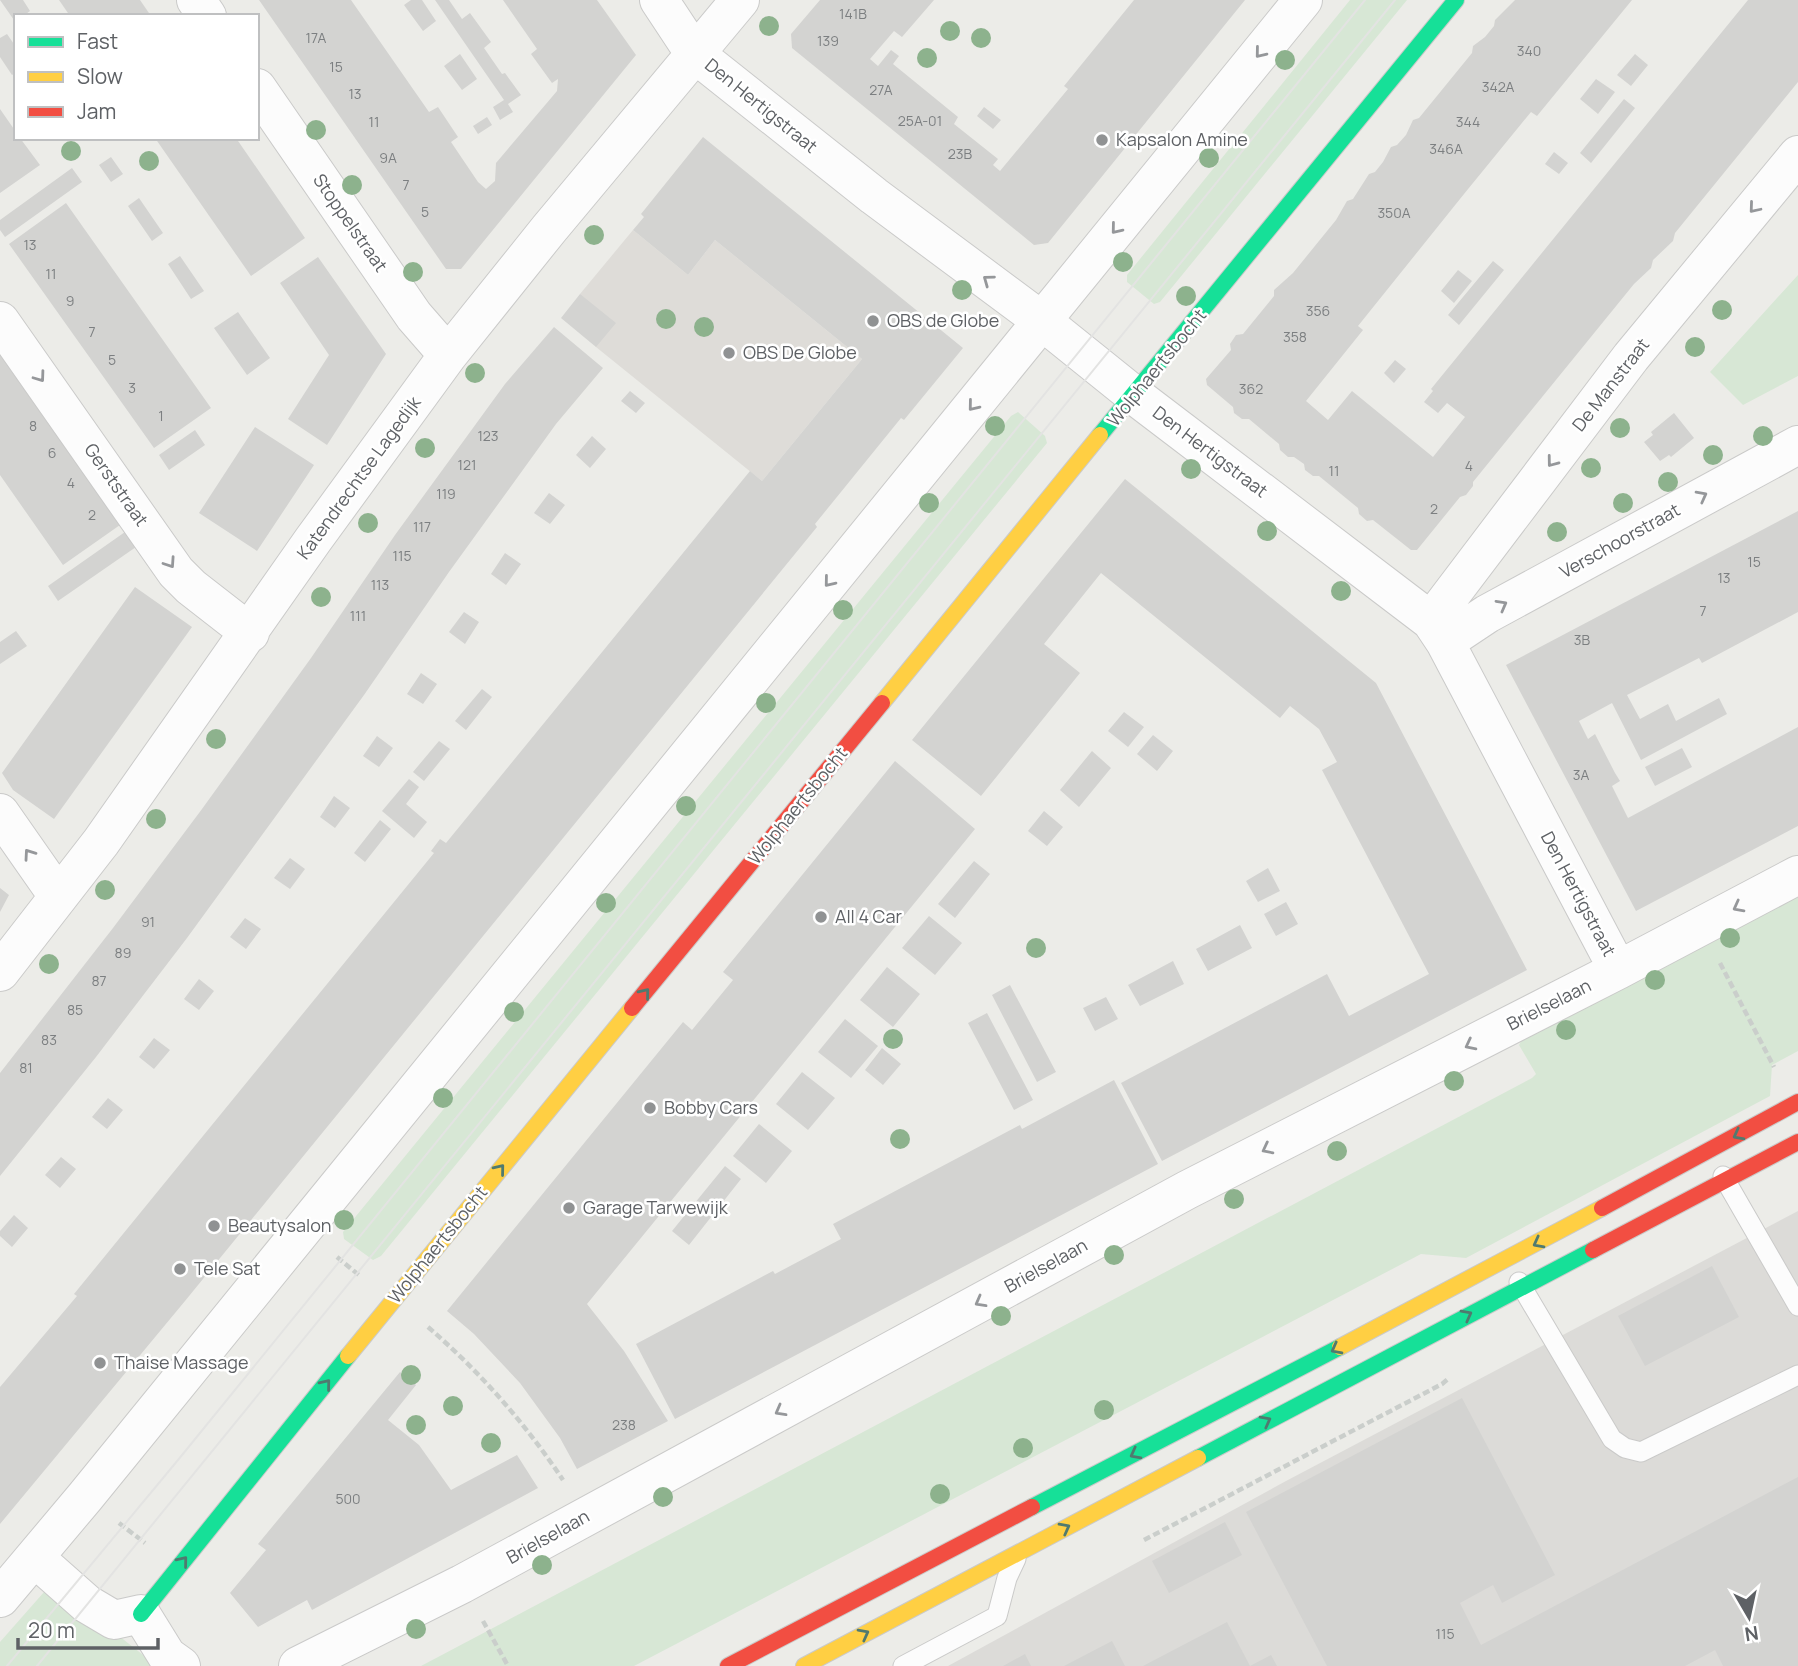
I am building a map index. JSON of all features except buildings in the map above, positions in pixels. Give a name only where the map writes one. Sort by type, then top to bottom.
[{"type":"main road","name":"Wolphaertsbocht","points":[[141,1614],[394,1299],[1456,0]]},
{"type":"main road","points":[[728,1666],[1507,1260],[1798,1102]]},
{"type":"main road","points":[[804,1666],[1798,1142]]},
{"type":"street","name":"Den Hertigstraat","points":[[659,0],[694,53],[874,196],[1042,321],[1438,631],[1618,970]]},
{"type":"street","name":"Katendrechtse Lagedijk","points":[[0,972],[101,842],[313,540],[448,355],[740,0]]},
{"type":"street","points":[[0,1598],[1303,0]]},
{"type":"street","name":"Stoppelstraat","points":[[259,91],[414,316],[448,355]]},
{"type":"street","name":"De Manstraat","points":[[1438,631],[1631,357],[1798,155]]},
{"type":"street","name":"Gerststraat","points":[[0,321],[176,572],[250,633]]},
{"type":"street","name":"Verschoorstraat","points":[[1438,631],[1487,614],[1798,445]]},
{"type":"street","points":[[0,813],[58,896]]},
{"type":"street","name":"Brielselaan","points":[[298,1666],[462,1584],[1187,1189],[1618,970],[1798,875]]},
{"type":"street","points":[[35,1558],[88,1604],[114,1620],[141,1614],[166,1656],[181,1666]]},
{"type":"lane","points":[[1708,1151],[1797,1303]]},
{"type":"lane","points":[[1507,1260],[1612,1439],[1625,1448],[1641,1452],[1798,1375]]},
{"type":"lane","points":[[903,1666],[997,1616],[1007,1578],[1020,1552]]},
{"type":"path","points":[[1701,926],[1772,1065]]},
{"type":"path","points":[[302,1228],[368,1283],[394,1299],[457,1353],[504,1401],[553,1465],[586,1516]]},
{"type":"path","points":[[85,1497],[177,1569]]},
{"type":"path","points":[[462,1584],[508,1666]]},
{"type":"shaded area","name":"OBS De Globe","points":[[633,230],[688,275],[715,240],[862,359],[762,481],[596,347],[580,294]]},
{"type":"shaded area","points":[[1798,1211],[1798,1666],[948,1666],[1286,1481]]},
{"type":"green space","points":[[1350,0],[1407,0],[1160,302],[1154,304],[1127,282],[1127,275]]},
{"type":"green space","points":[[1798,275],[1798,376],[1743,405],[1710,372]]},
{"type":"green space","points":[[1018,412],[1045,436],[1047,443],[381,1256],[373,1260],[344,1239],[343,1232],[1011,416]]},
{"type":"green space","points":[[1798,883],[1798,1051],[1772,1065],[1770,1096],[1466,1258],[1421,1254],[634,1666],[421,1666],[1532,1078],[1536,1074],[1519,1045],[1523,1038]]},
{"type":"green space","points":[[52,1583],[157,1666],[0,1666],[0,1642]]},
{"type":"tram line","points":[[7,1666],[178,1460],[1365,0]]},
{"type":"tram line","points":[[37,1666],[1395,0]]},
{"type":"traffic: fast","points":[[1100,435],[1456,0]]},
{"type":"traffic: fast","points":[[1198,1458],[1593,1250]]},
{"type":"traffic: fast","points":[[1032,1507],[1340,1347]]},
{"type":"traffic: fast","points":[[141,1614],[348,1356]]},
{"type":"traffic: slow","points":[[882,703],[1100,435]]},
{"type":"traffic: slow","points":[[348,1356],[632,1008]]},
{"type":"traffic: slow","points":[[1340,1347],[1602,1208]]},
{"type":"traffic: slow","points":[[804,1666],[1198,1458]]},
{"type":"traffic: jam","points":[[632,1008],[882,703]]},
{"type":"traffic: jam","points":[[1602,1208],[1798,1102]]},
{"type":"traffic: jam","points":[[1593,1250],[1798,1142]]},
{"type":"traffic: jam","points":[[728,1666],[1032,1507]]},
{"type":"place","name":"Kapsalon Amine","points":[[1102,140]]},
{"type":"place","name":"OBS de Globe","points":[[873,321]]},
{"type":"place","name":"OBS De Globe","points":[[729,353]]},
{"type":"place","name":"All 4 Car","points":[[821,917]]},
{"type":"place","name":"Bobby Cars","points":[[650,1108]]},
{"type":"place","name":"Garage Tarwewijk","points":[[569,1208]]},
{"type":"place","name":"Beautysalon","points":[[214,1226]]},
{"type":"place","name":"Tele Sat","points":[[180,1269]]},
{"type":"place","name":"Thaise Massage","points":[[100,1363]]}]
